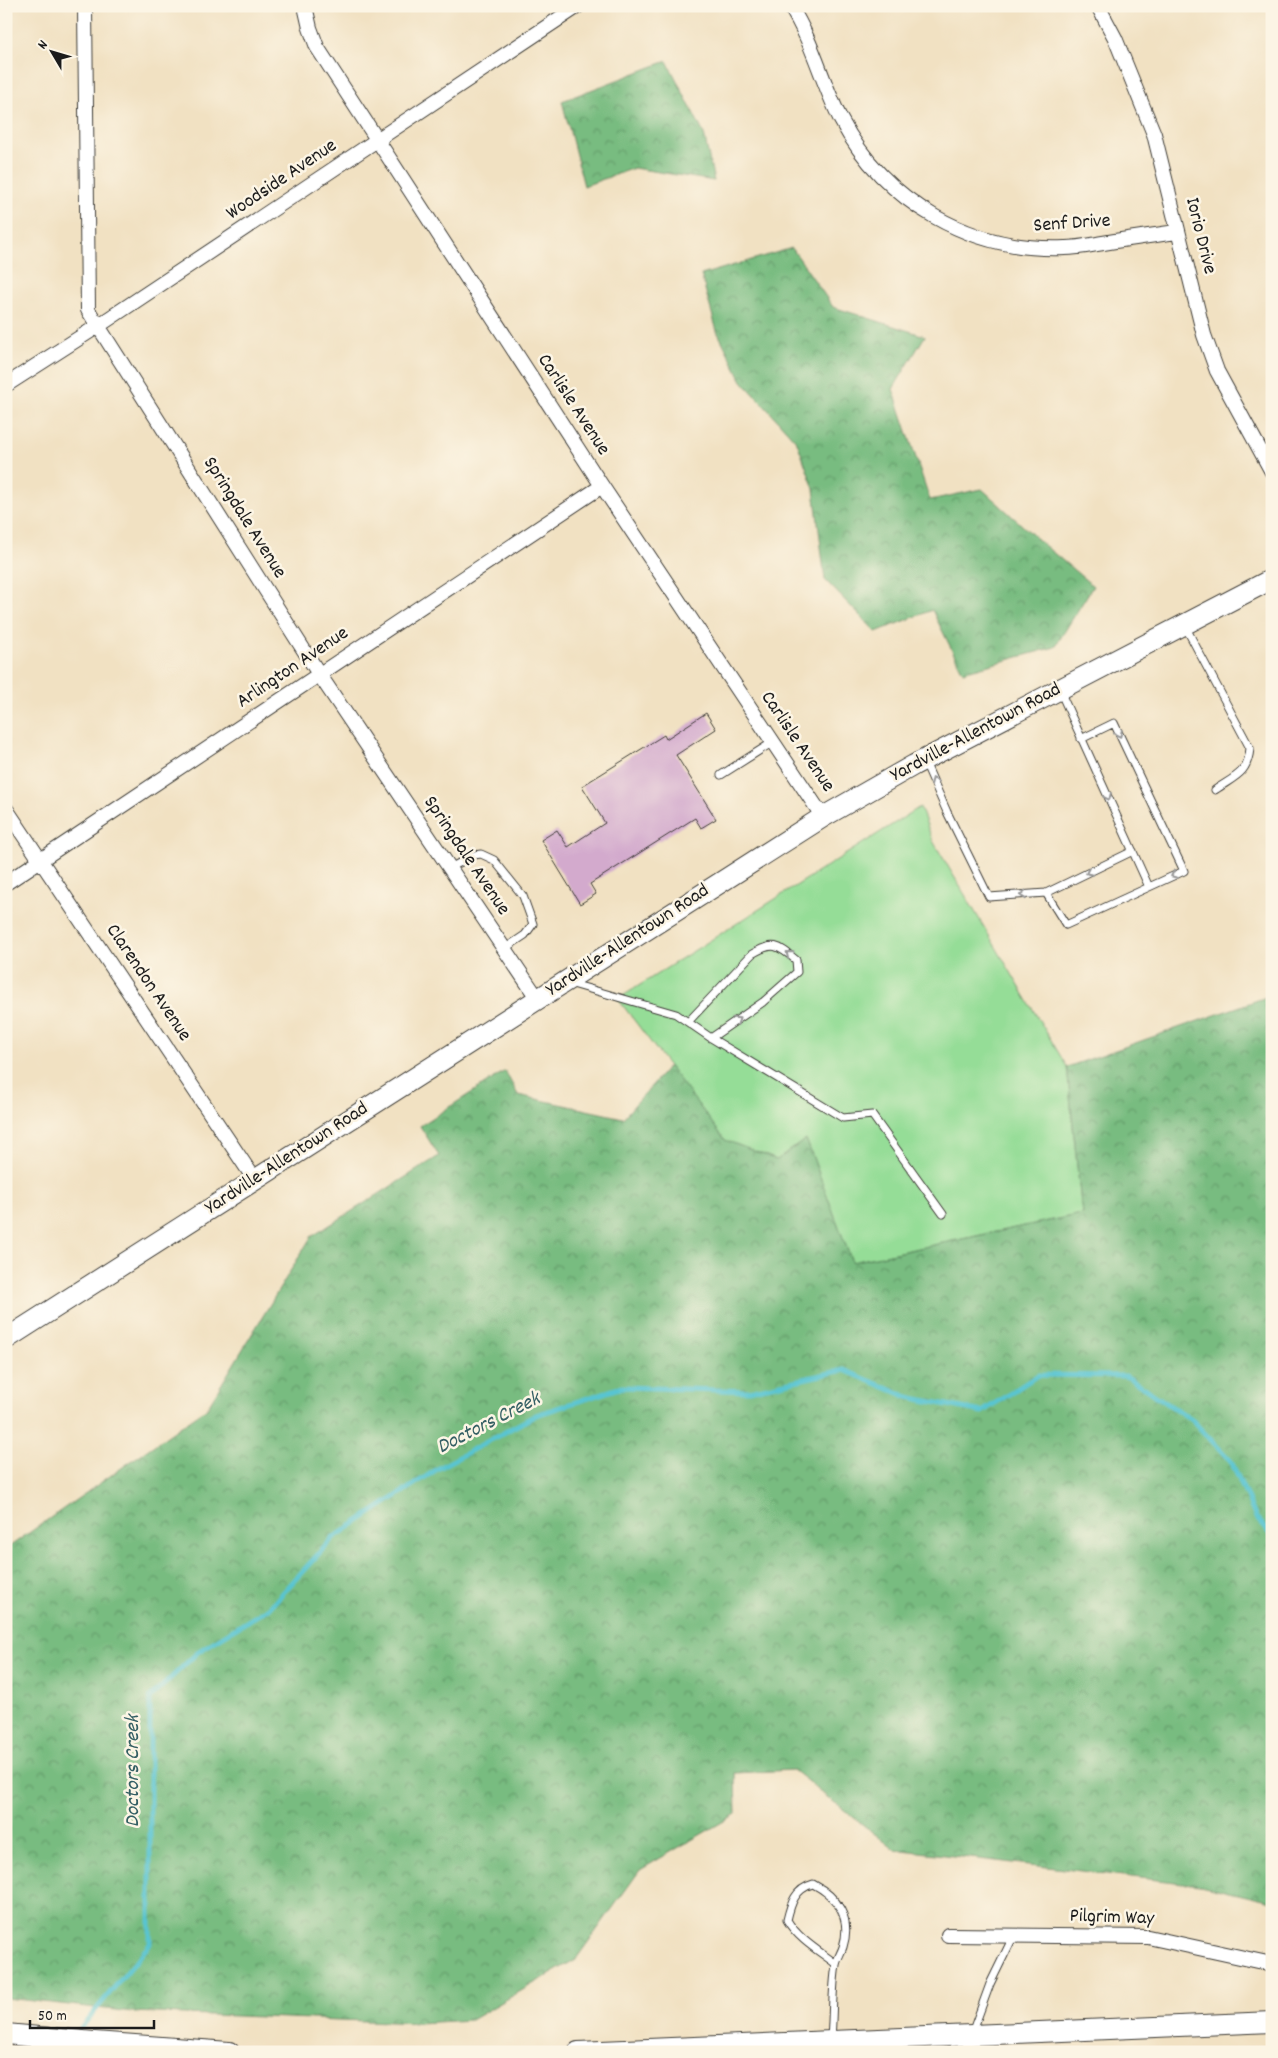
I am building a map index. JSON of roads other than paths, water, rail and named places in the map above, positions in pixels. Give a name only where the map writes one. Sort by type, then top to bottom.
[{"type":"main road","name":"Yardville-Allentown Road","points":[[6,1339],[823,817],[924,760],[1272,579]]},
{"type":"main road","points":[[578,2052],[1272,2022]]},
{"type":"main road","points":[[8,2034],[229,2052]]},
{"type":"street","name":"Springdale Avenue","points":[[85,6],[88,310],[319,674],[538,999]]},
{"type":"street","name":"Carlisle Avenue","points":[[305,6],[310,28],[317,46],[602,486],[823,817]]},
{"type":"street","name":"Woodside Avenue","points":[[6,385],[98,326],[578,6]]},
{"type":"street","name":"Senf Drive","points":[[790,6],[814,51],[841,119],[858,147],[878,173],[899,193],[926,212],[951,226],[978,237],[1005,244],[1034,248],[1067,248],[1178,232]]},
{"type":"street","name":"Iorio Drive","points":[[1098,6],[1114,38],[1154,134],[1204,335],[1218,371],[1272,472]]},
{"type":"street","name":"Arlington Avenue","points":[[6,883],[602,486]]},
{"type":"street","name":"Clarendon Avenue","points":[[6,809],[255,1180]]},
{"type":"street","name":"Pilgrim Way","points":[[948,1935],[1148,1937],[1272,1964]]},
{"type":"lane","points":[[1184,624],[1250,748],[1249,759],[1245,769],[1215,790]]},
{"type":"lane","points":[[1058,689],[1149,887]]},
{"type":"lane","points":[[1046,893],[1066,925],[1184,871],[1114,723],[1081,740]]},
{"type":"lane","points":[[720,775],[773,742]]},
{"type":"lane","points":[[924,760],[947,812],[989,897],[1046,893],[1133,850]]},
{"type":"lane","points":[[450,868],[474,855],[481,854],[494,860],[523,896],[533,924],[525,936],[504,949]]},
{"type":"lane","points":[[688,1022],[752,954],[765,946],[771,944],[783,949],[796,960],[797,972],[763,1002],[711,1038]]},
{"type":"lane","points":[[563,982],[676,1014],[711,1038],[843,1118],[872,1115],[943,1214]]},
{"type":"lane","points":[[831,2042],[836,1964],[847,1933],[846,1917],[838,1903],[826,1890],[813,1884],[802,1887],[795,1896],[787,1920],[792,1929],[804,1940],[836,1964]]},
{"type":"lane","points":[[971,2035],[990,1984],[1014,1935]]},
{"type":"waterway","name":"Doctors Creek","points":[[76,2034],[150,1944],[150,1698],[199,1651],[269,1608],[333,1538],[439,1468],[536,1415],[622,1387],[749,1391],[844,1370],[908,1397],[982,1412],[1038,1375],[1126,1376],[1192,1420],[1231,1461],[1256,1518],[1272,1535]]}]
